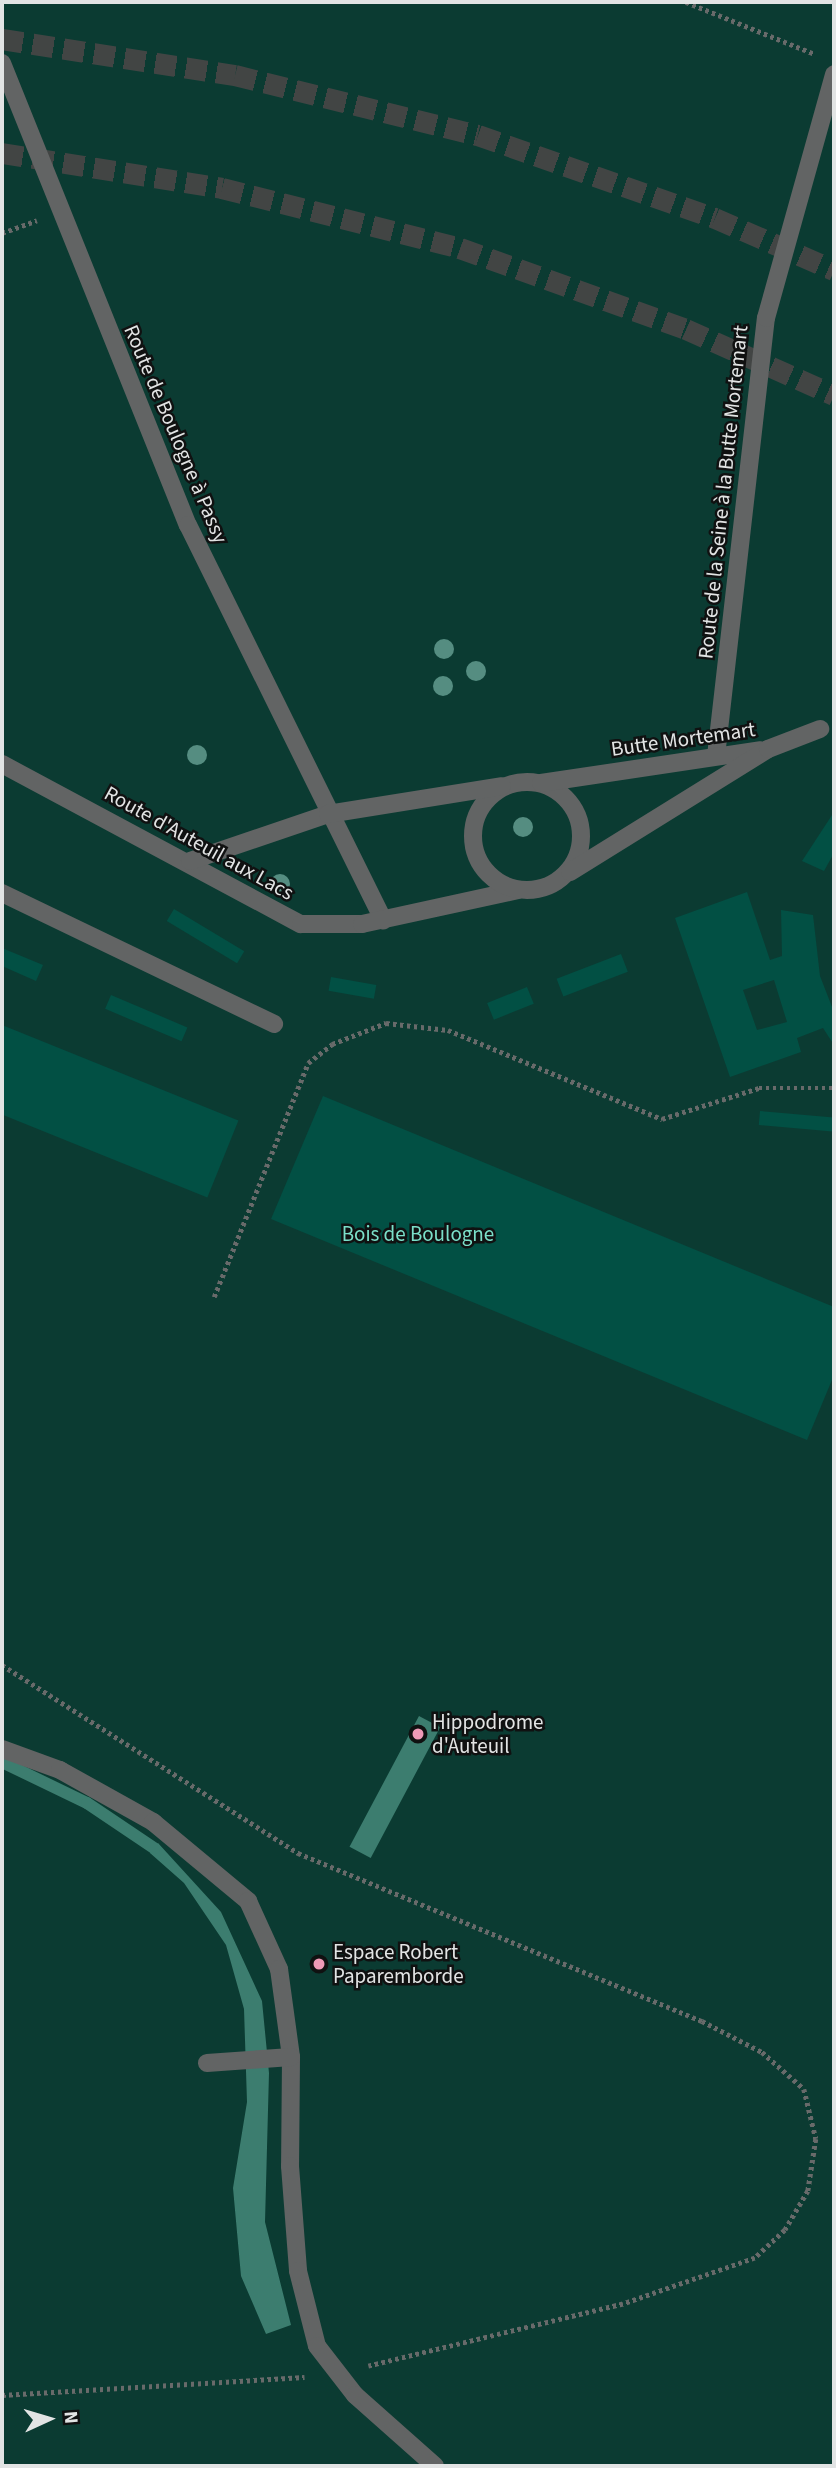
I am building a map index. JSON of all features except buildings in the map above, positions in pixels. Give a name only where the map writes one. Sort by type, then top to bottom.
[{"type":"street","name":"Route de Boulogne à Passy","points":[[2,63],[59,211],[188,525],[328,814]]},
{"type":"street","name":"Route de la Seine à la Butte Mortemart","points":[[716,756],[766,318],[834,74]]},
{"type":"street","points":[[768,749],[827,726]]},
{"type":"street","name":"Butte Mortemart","points":[[190,861],[328,814],[506,785],[541,783],[768,749]]},
{"type":"street","name":"Butte Mortemart","points":[[383,920],[518,890],[536,890],[567,874],[768,749]]},
{"type":"street","name":"Route d'Auteuil aux Lacs","points":[[2,764],[190,861],[301,924],[383,920]]},
{"type":"street","points":[[541,783],[559,791],[579,821],[581,840],[567,874]]},
{"type":"street","points":[[506,785],[480,808],[472,842],[487,874],[518,890]]},
{"type":"street","points":[[328,814],[383,920]]},
{"type":"street","points":[[2,893],[274,1024]]},
{"type":"street","points":[[2,1749],[60,1770],[153,1822],[248,1900],[279,1969],[291,2057],[290,2166],[298,2271],[317,2346],[337,2372],[435,2466]]},
{"type":"street","points":[[207,2063],[291,2057]]},
{"type":"path","points":[[686,2],[822,57]]},
{"type":"path","points":[[2,233],[59,211]]},
{"type":"path","points":[[214,1297],[308,1063],[331,1044],[391,1022],[447,1030],[662,1119],[759,1088],[834,1088]]},
{"type":"path","points":[[2,1665],[298,1853],[702,2021],[762,2052],[804,2089],[816,2138],[808,2191],[785,2230],[755,2258],[623,2304],[337,2372],[2,2395]]},
{"type":"green space","name":"Bois de Boulogne","points":[[2,2],[834,2],[834,2466],[2,2466]]},
{"type":"shaded area","points":[[419,1716],[440,1727],[371,1858],[350,1847]]},
{"type":"shaded area","points":[[158,1843],[221,1912],[262,2001],[269,2073],[265,2222],[291,2325],[266,2334],[241,2276],[233,2188],[247,2102],[244,2009],[226,1945],[184,1883],[150,1853]]},
{"type":"waterway","points":[[2,1762],[87,1803],[154,1848]]},
{"type":"tunnel","points":[[2,39],[235,75],[478,135],[715,218],[834,270]]},
{"type":"tunnel","points":[[2,153],[222,188],[460,248],[686,329],[834,395]]},
{"type":"place","name":"Hippodrome d'Auteuil","points":[[418,1734]]},
{"type":"place","name":"Espace Robert Paparemborde","points":[[319,1964]]}]
